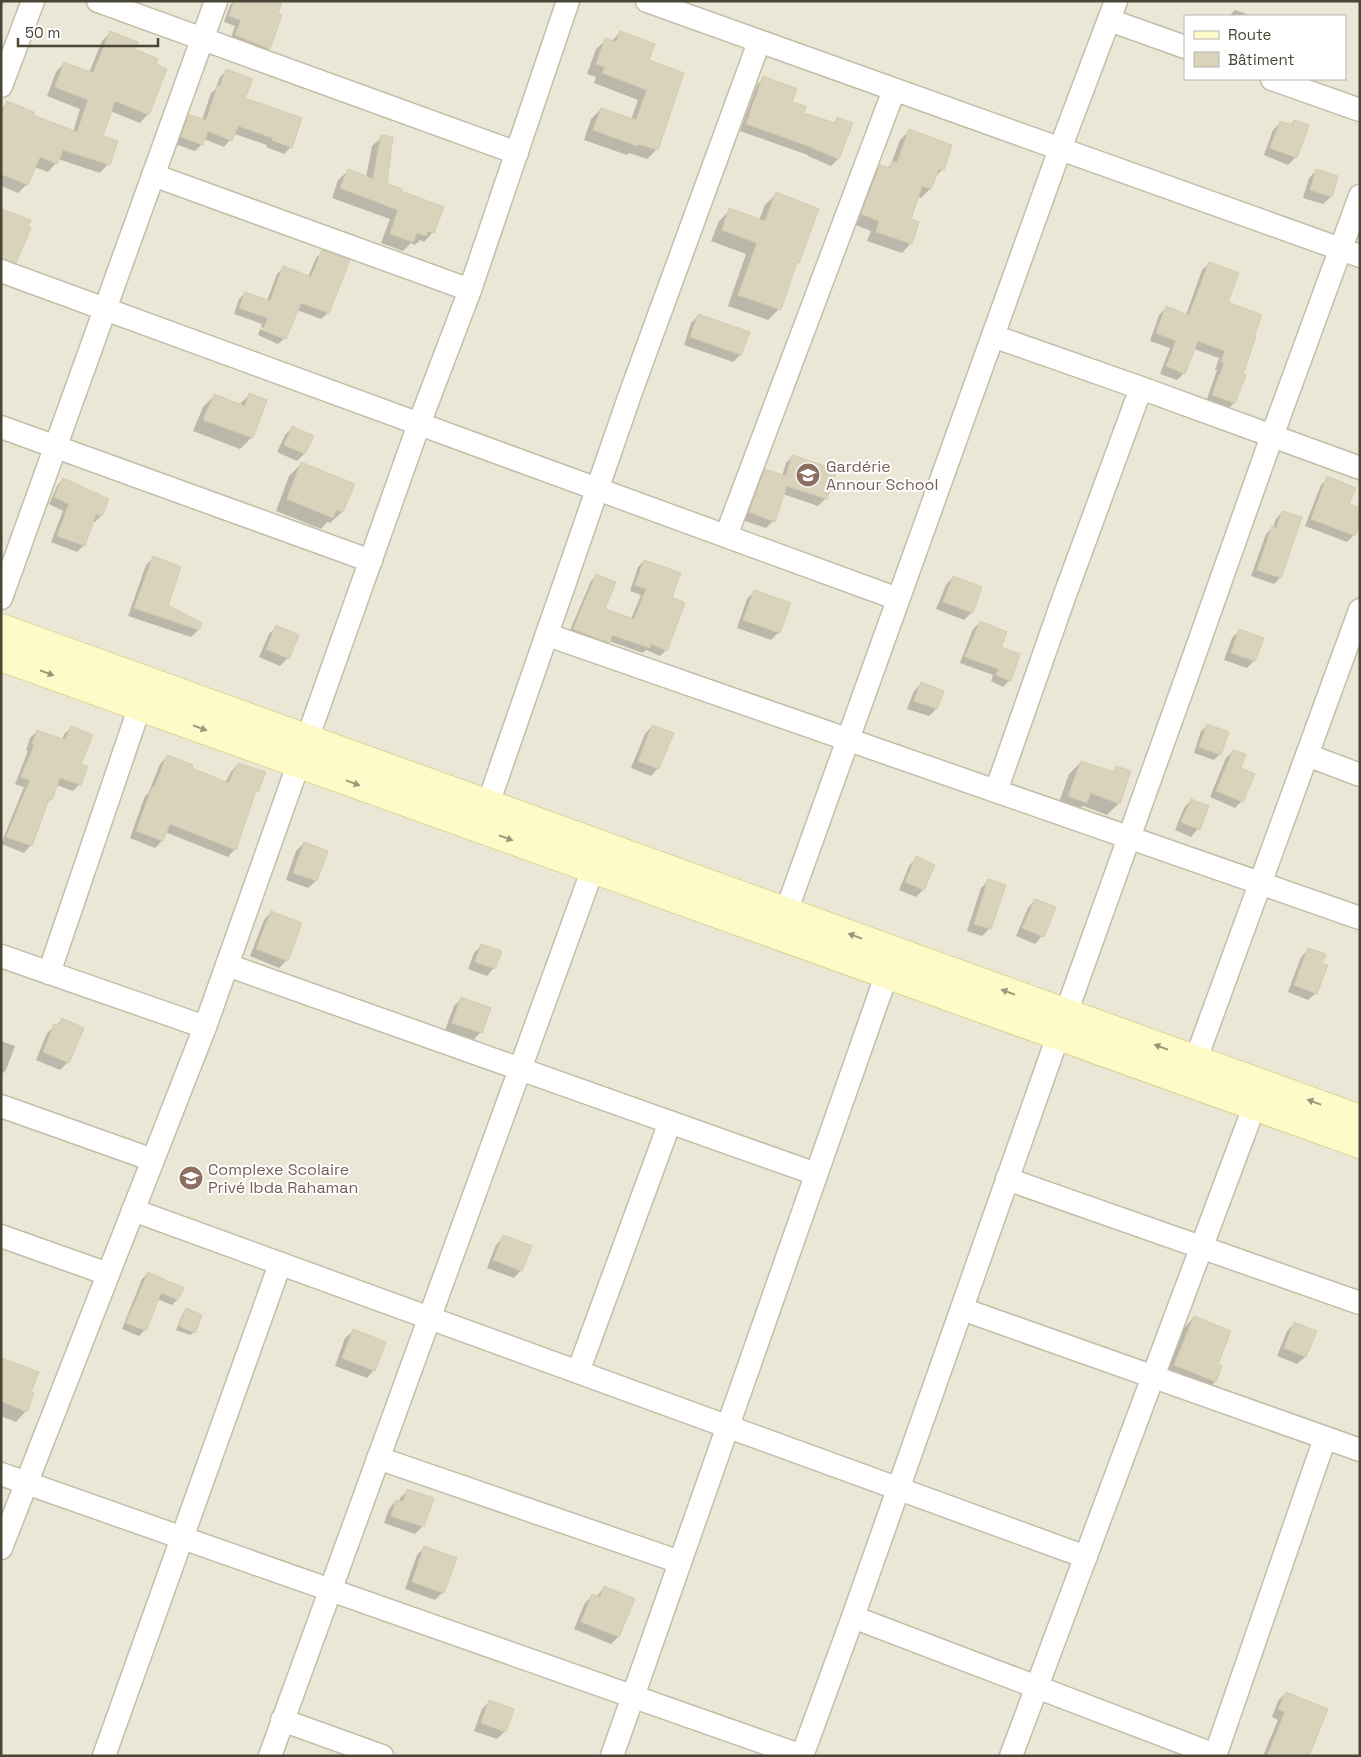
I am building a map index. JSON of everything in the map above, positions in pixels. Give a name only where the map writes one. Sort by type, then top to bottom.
[{"type":"street","points":[[1,86],[33,1]]},
{"type":"street","points":[[98,1],[517,153]]},
{"type":"street","points":[[1,598],[216,1]]},
{"type":"street","points":[[1,1548],[227,965],[420,424],[470,290],[568,1]]},
{"type":"street","points":[[647,1],[1350,253]]},
{"type":"street","points":[[786,912],[1060,149],[1113,11],[1184,46]]},
{"type":"street","points":[[488,804],[635,380],[759,42]]},
{"type":"street","points":[[1275,80],[1360,110]]},
{"type":"street","points":[[726,536],[894,90]]},
{"type":"street","points":[[153,175],[470,290]]},
{"type":"street","points":[[1,1474],[802,1756],[1272,436],[1350,253],[1360,196]]},
{"type":"street","points":[[1,271],[898,599]]},
{"type":"street","points":[[993,336],[1360,468]]},
{"type":"street","points":[[996,791],[1141,388]]},
{"type":"street","points":[[1,427],[371,561]]},
{"type":"street","points":[[1196,1059],[1360,610]]},
{"type":"street","points":[[1,628],[148,681],[303,751],[1258,1095],[1358,1112]]},
{"type":"street","points":[[548,635],[1360,918]]},
{"type":"street","points":[[1,657],[140,706],[488,804],[597,857],[786,912],[891,962]]},
{"type":"street","points":[[50,973],[148,681]]},
{"type":"street","points":[[1307,754],[1360,775]]},
{"type":"street","points":[[270,1756],[597,857]]},
{"type":"street","points":[[1,956],[204,1027]]},
{"type":"street","points":[[612,1756],[891,962]]},
{"type":"street","points":[[227,965],[816,1174]]},
{"type":"street","points":[[1062,1024],[1196,1059],[1258,1095],[1360,1144]]},
{"type":"street","points":[[1011,1756],[1258,1095]]},
{"type":"street","points":[[1,1106],[153,1160]]},
{"type":"street","points":[[578,1372],[670,1122]]},
{"type":"street","points":[[1007,1179],[1360,1303]]},
{"type":"street","points":[[133,1210],[1086,1557]]},
{"type":"street","points":[[1,1236],[108,1274]]},
{"type":"street","points":[[104,1756],[280,1264]]},
{"type":"street","points":[[962,1309],[1360,1450]]},
{"type":"street","points":[[853,1617],[1215,1755],[1324,1438]]},
{"type":"street","points":[[378,1458],[680,1562]]},
{"type":"street","points":[[282,1720],[382,1756]]},
{"type":"shaded area","points":[[1,1],[1360,1],[1360,1756],[1,1756]]},
{"type":"building","points":[[234,1],[282,1],[278,14],[282,15],[270,49],[235,35],[241,20],[229,16]]},
{"type":"building","points":[[110,31],[138,42],[135,49],[158,59],[156,64],[167,69],[149,115],[115,101],[103,136],[118,141],[110,165],[63,150],[57,164],[40,157],[28,185],[1,174],[1,116],[7,101],[34,112],[33,115],[77,132],[88,100],[55,87],[64,62],[93,73]]},
{"type":"building","points":[[620,31],[655,44],[649,60],[684,73],[658,150],[638,144],[637,146],[593,130],[601,108],[636,120],[647,90],[602,73],[605,67],[596,64],[605,38],[616,42]]},
{"type":"building","points":[[226,69],[253,79],[245,98],[302,118],[292,148],[272,140],[273,138],[238,126],[232,141],[208,131],[203,145],[181,137],[189,115],[206,120],[218,85],[220,86]]},
{"type":"building","points":[[763,76],[797,89],[792,102],[806,106],[804,113],[835,123],[837,117],[853,123],[839,159],[746,124]]},
{"type":"building","points":[[1294,120],[1309,125],[1297,158],[1270,148],[1280,121],[1292,125]]},
{"type":"building","points":[[909,129],[952,145],[944,170],[939,169],[931,189],[922,186],[911,219],[919,222],[912,244],[876,232],[879,221],[861,214],[880,165],[890,168],[893,161],[897,163]]},
{"type":"building","points":[[381,135],[393,137],[387,183],[402,189],[401,191],[444,207],[434,233],[428,231],[426,236],[417,233],[413,242],[390,234],[398,210],[340,188],[348,169],[373,179]]},
{"type":"building","points":[[1316,169],[1338,176],[1332,197],[1310,190]]},
{"type":"building","points":[[776,192],[819,209],[799,263],[797,262],[781,310],[738,295],[757,243],[722,230],[729,208],[765,221]]},
{"type":"building","points":[[1,209],[31,220],[28,227],[31,228],[16,263],[1,258]]},
{"type":"building","points":[[322,250],[350,260],[329,313],[301,303],[286,339],[263,329],[268,318],[239,308],[245,292],[270,301],[283,266],[311,277]]},
{"type":"building","points":[[1209,262],[1239,273],[1228,302],[1262,315],[1243,374],[1246,375],[1235,403],[1212,395],[1224,363],[1221,362],[1225,351],[1198,341],[1185,374],[1166,366],[1176,341],[1156,333],[1166,306],[1189,315]]},
{"type":"building","points":[[698,314],[750,332],[741,355],[690,337]]},
{"type":"building","points":[[249,393],[267,400],[253,438],[203,420],[214,394],[245,406]]},
{"type":"building","points":[[292,426],[314,436],[305,454],[284,445]]},
{"type":"building","points":[[792,455],[837,470],[827,499],[787,486],[775,522],[749,512],[765,469],[786,476]]},
{"type":"building","points":[[301,462],[355,484],[343,512],[336,510],[333,518],[287,499]]},
{"type":"building","points":[[1327,476],[1356,488],[1349,504],[1360,508],[1360,523],[1355,536],[1311,519]]},
{"type":"building","points":[[63,478],[109,499],[102,516],[96,514],[85,546],[57,536],[69,504],[54,497]]},
{"type":"building","points":[[1282,511],[1302,517],[1281,578],[1257,570],[1272,526],[1276,528]]},
{"type":"building","points":[[153,556],[181,567],[168,605],[202,623],[199,630],[134,608]]},
{"type":"building","points":[[644,560],[681,573],[672,597],[685,603],[667,651],[651,644],[650,648],[612,635],[610,643],[573,629],[596,574],[616,582],[605,609],[634,619],[646,589],[635,585]]},
{"type":"building","points":[[953,576],[982,587],[973,613],[943,602]]},
{"type":"building","points":[[754,590],[791,603],[780,633],[743,620]]},
{"type":"building","points":[[980,621],[1007,632],[1001,647],[1020,654],[1011,681],[996,675],[999,669],[965,657]]},
{"type":"building","points":[[276,625],[299,635],[289,659],[266,649]]},
{"type":"building","points":[[1239,629],[1264,638],[1255,661],[1231,653]]},
{"type":"building","points":[[921,682],[944,691],[937,709],[914,701]]},
{"type":"building","points":[[1207,724],[1229,732],[1221,755],[1199,747]]},
{"type":"building","points":[[652,725],[674,733],[659,769],[638,761]]},
{"type":"building","points":[[71,726],[93,735],[81,764],[88,766],[81,785],[60,778],[52,800],[49,799],[32,846],[6,837],[30,780],[21,777],[34,745],[32,744],[37,730],[65,740]]},
{"type":"building","points":[[1233,750],[1246,754],[1241,768],[1255,774],[1243,802],[1216,791]]},
{"type":"building","points":[[167,755],[193,765],[192,768],[228,783],[238,763],[266,772],[258,792],[256,791],[236,850],[170,824],[163,841],[136,831],[152,787],[154,788]]},
{"type":"building","points":[[1081,761],[1114,772],[1116,766],[1131,771],[1120,804],[1091,793],[1087,803],[1068,796]]},
{"type":"building","points":[[1191,799],[1209,806],[1200,830],[1181,822]]},
{"type":"building","points":[[304,842],[328,851],[317,881],[293,873]]},
{"type":"building","points":[[916,856],[935,865],[924,890],[905,882]]},
{"type":"building","points":[[988,879],[1006,885],[991,929],[974,924]]},
{"type":"building","points":[[1035,899],[1056,907],[1044,937],[1022,928]]},
{"type":"building","points":[[271,911],[302,923],[288,961],[256,949]]},
{"type":"building","points":[[481,944],[502,951],[495,969],[475,962]]},
{"type":"building","points":[[1308,948],[1326,954],[1322,963],[1328,965],[1317,994],[1294,985]]},
{"type":"building","points":[[461,997],[491,1008],[482,1033],[452,1023]]},
{"type":"building","points":[[62,1018],[84,1028],[69,1063],[43,1052],[54,1024],[59,1025]]},
{"type":"building","points":[[503,1235],[532,1246],[522,1271],[493,1260]]},
{"type":"building","points":[[148,1272],[184,1288],[178,1300],[161,1293],[146,1331],[126,1323]]},
{"type":"building","points":[[186,1308],[202,1315],[195,1333],[179,1326]]},
{"type":"building","points":[[1194,1316],[1231,1331],[1218,1364],[1222,1366],[1216,1382],[1174,1365]]},
{"type":"building","points":[[1294,1322],[1317,1331],[1306,1357],[1284,1348]]},
{"type":"building","points":[[353,1329],[386,1342],[375,1371],[342,1358]]},
{"type":"building","points":[[1,1358],[39,1372],[31,1392],[34,1393],[27,1412],[1,1401]]},
{"type":"building","points":[[407,1489],[434,1498],[424,1527],[391,1516],[396,1500],[403,1502]]},
{"type":"building","points":[[424,1546],[457,1558],[444,1593],[412,1582]]},
{"type":"building","points":[[604,1586],[635,1599],[619,1637],[581,1622],[592,1594],[600,1597]]},
{"type":"building","points":[[1286,1692],[1328,1709],[1309,1756],[1267,1756],[1285,1712],[1278,1709]]},
{"type":"building","points":[[489,1700],[514,1709],[506,1732],[481,1723]]},
{"type":"place","name":"Gardérie Annour School","points":[[808,475]]},
{"type":"place","name":"Complexe Scolaire Privé Ibda Rahaman","points":[[191,1178]]}]
